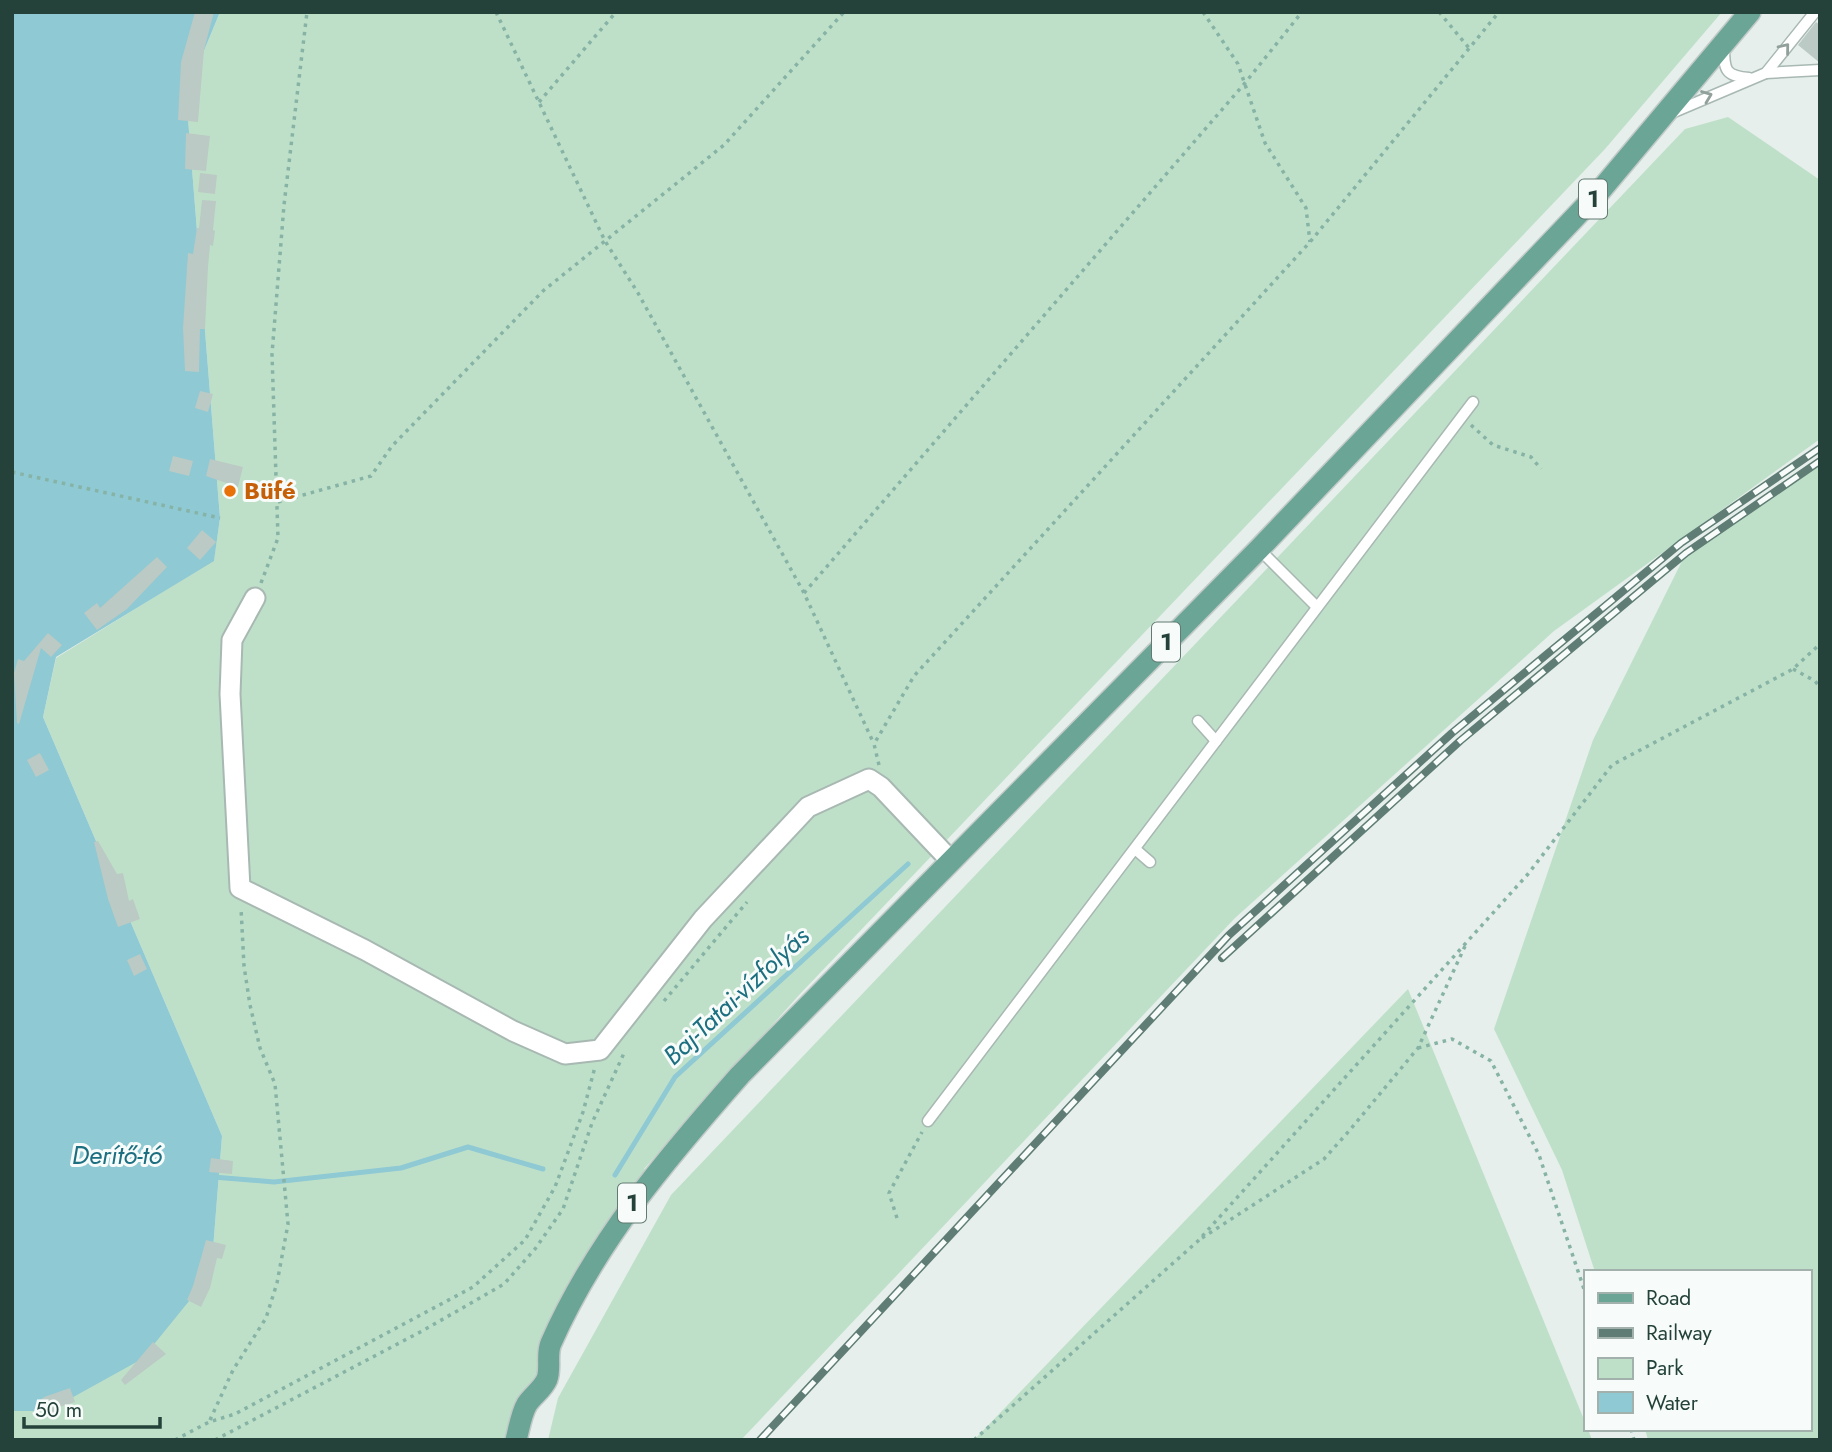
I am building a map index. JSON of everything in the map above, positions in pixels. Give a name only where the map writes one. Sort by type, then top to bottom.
[{"type":"main road","name":"1","points":[[516,1440],[526,1405],[547,1379],[549,1347],[567,1309],[604,1243],[653,1175],[740,1075],[1258,549],[1600,191],[1750,12]]},
{"type":"street","points":[[255,598],[232,640],[230,694],[240,888],[365,950],[513,1031],[565,1054],[600,1050],[703,919],[808,807],[869,779],[951,860]]},
{"type":"lane","points":[[1766,73],[1815,12]]},
{"type":"lane","points":[[1724,43],[1724,64],[1727,72],[1736,77],[1752,78]]},
{"type":"lane","points":[[1664,117],[1692,102],[1766,73],[1820,70]]},
{"type":"lane","points":[[928,1121],[1473,402]]},
{"type":"lane","points":[[1258,549],[1317,607]]},
{"type":"lane","points":[[1198,721],[1216,741]]},
{"type":"lane","points":[[1135,849],[1150,862]]},
{"type":"path","points":[[255,598],[278,538],[272,354],[284,205],[307,12]]},
{"type":"path","points":[[496,12],[606,241],[638,293],[804,593],[874,744],[881,788]]},
{"type":"path","points":[[539,102],[616,12]]},
{"type":"path","points":[[278,502],[371,476],[392,446],[543,291],[724,145],[844,12]]},
{"type":"path","points":[[1203,12],[1238,64],[1265,143],[1306,208],[1310,242]]},
{"type":"path","points":[[804,593],[1244,83],[1302,12]]},
{"type":"path","points":[[1439,12],[1469,49]]},
{"type":"path","points":[[874,744],[914,676],[1310,242],[1499,12]]},
{"type":"path","points":[[1462,416],[1493,445],[1531,457],[1541,469]]},
{"type":"path","points":[[12,472],[220,518]]},
{"type":"path","points":[[974,1440],[1198,1241],[1528,874],[1612,765],[1793,669],[1820,644]]},
{"type":"path","points":[[1793,669],[1815,681],[1820,687]]},
{"type":"path","points":[[209,1422],[233,1370],[266,1318],[288,1224],[275,1084],[260,1048],[246,979],[240,888]]},
{"type":"path","points":[[662,1004],[748,900]]},
{"type":"path","points":[[1198,1241],[1324,1159],[1418,1048],[1468,939]]},
{"type":"path","points":[[1418,1048],[1452,1040],[1491,1060],[1539,1155],[1584,1290]]},
{"type":"path","points":[[215,1440],[424,1330],[504,1284],[535,1250],[563,1209],[592,1123],[627,1047]]},
{"type":"path","points":[[175,1440],[209,1422],[235,1414],[473,1287],[525,1240],[555,1186],[583,1112],[600,1050]]},
{"type":"path","points":[[897,1218],[889,1193],[928,1121]]},
{"type":"green space","points":[[220,12],[1722,12],[1605,149],[800,994],[644,1169],[653,1175],[604,1243],[516,1440],[12,1440],[12,1411],[48,1411],[211,1274],[222,1136],[43,717],[56,658],[214,560],[220,518],[186,94]]},
{"type":"green space","points":[[1728,117],[1820,180],[1820,439],[1554,631],[1235,918],[741,1440],[548,1440],[558,1398],[671,1195],[1685,129]]},
{"type":"green space","points":[[1820,461],[1820,1440],[1648,1440],[1646,1431],[1811,1431],[1811,1270],[1594,1270],[1562,1170],[1494,1029],[1593,740],[1686,553]]},
{"type":"green space","points":[[1408,989],[1584,1420],[1584,1431],[1589,1431],[1592,1440],[974,1440]]},
{"type":"water","name":"Derítő-tó","points":[[12,12],[220,12],[186,94],[220,518],[214,561],[56,657],[43,717],[222,1136],[211,1274],[142,1359],[48,1411],[12,1411]]},
{"type":"building","points":[[195,12],[214,12],[204,50],[198,122],[178,120],[181,62]]},
{"type":"building","points":[[1816,22],[1820,25],[1820,63],[1798,45]]},
{"type":"building","points":[[186,133],[210,136],[206,171],[185,169]]},
{"type":"building","points":[[200,173],[217,175],[215,194],[198,192]]},
{"type":"building","points":[[202,200],[216,201],[215,231],[213,246],[210,245],[208,267],[205,329],[200,329],[199,372],[185,371],[183,328],[188,253],[193,254]]},
{"type":"building","points":[[200,391],[213,394],[208,412],[195,408]]},
{"type":"building","points":[[173,456],[193,461],[189,476],[169,471]]},
{"type":"building","points":[[210,459],[243,467],[238,487],[206,476]]},
{"type":"building","points":[[202,530],[216,542],[200,560],[187,548]]},
{"type":"building","points":[[157,557],[167,567],[127,609],[97,630],[84,613],[97,603],[100,608]]},
{"type":"building","points":[[48,633],[62,645],[51,657],[41,648],[19,724],[14,673],[18,659],[24,661]]},
{"type":"building","points":[[40,753],[49,770],[36,777],[27,760]]},
{"type":"building","points":[[98,841],[117,874],[123,873],[129,901],[133,899],[140,919],[118,927],[94,842]]},
{"type":"building","points":[[140,954],[147,969],[134,976],[127,960]]},
{"type":"building","points":[[211,1158],[233,1161],[232,1174],[209,1172]]},
{"type":"building","points":[[206,1240],[226,1245],[222,1259],[217,1258],[210,1288],[201,1307],[187,1300]]},
{"type":"building","points":[[153,1342],[166,1354],[125,1385],[121,1380]]},
{"type":"building","points":[[70,1388],[75,1402],[60,1407],[48,1418],[36,1404],[44,1397]]},
{"type":"waterway","name":"Baj-Tatai-vízfolyás","points":[[615,1175],[675,1077],[908,864]]},
{"type":"waterway","name":"Baj-Tatai-vízfolyás","points":[[213,1177],[274,1182],[401,1168],[468,1147],[543,1169]]},
{"type":"railway","points":[[760,1440],[1229,935],[1452,733],[1681,543],[1820,448]]},
{"type":"railway","points":[[1222,958],[1460,741],[1686,553],[1820,461]]},
{"type":"place","name":"Büfé","points":[[230,491]]}]
